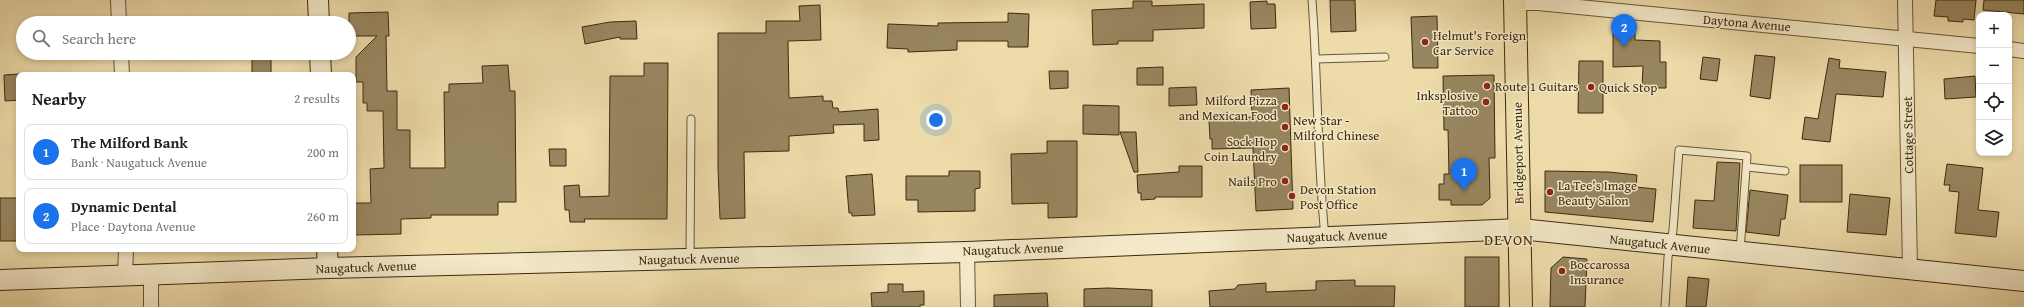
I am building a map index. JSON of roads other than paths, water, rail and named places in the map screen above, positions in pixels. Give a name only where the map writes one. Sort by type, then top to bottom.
[{"type":"main road","points":[[318,0],[318,16]]},
{"type":"main road","name":"Bridgeport Avenue","points":[[1515,2],[1521,307]]},
{"type":"main road","points":[[320,60],[320,72]]},
{"type":"main road","name":"Naugatuck Avenue","points":[[0,280],[151,274],[328,258],[690,259],[967,252],[1520,229],[1672,246],[2024,281]]},
{"type":"street","points":[[118,0],[119,16]]},
{"type":"street","name":"Cottage Street","points":[[1905,0],[1910,270]]},
{"type":"street","name":"Daytona Avenue","points":[[1515,2],[1976,46]]},
{"type":"street","points":[[2012,50],[2024,51]]},
{"type":"street","points":[[121,60],[122,72]]},
{"type":"street","points":[[125,275],[126,252]]},
{"type":"street","points":[[967,252],[968,307]]},
{"type":"street","points":[[151,274],[151,307]]},
{"type":"lane","points":[[1312,0],[1317,59],[1322,209],[1325,237]]},
{"type":"lane","points":[[1317,59],[1385,57]]},
{"type":"lane","points":[[690,259],[691,119]]},
{"type":"lane","points":[[1665,307],[1668,257],[1672,246],[1680,150],[1748,156],[1740,252]]},
{"type":"lane","points":[[1747,167],[1785,170]]},
{"type":"place","name":"Helmut's Foreign Car Service","points":[[1425,42]]},
{"type":"place","name":"Dynamic Dental","points":[[1624,47]]},
{"type":"place","name":"Route 1 Guitars","points":[[1487,86]]},
{"type":"place","name":"Quick Stop","points":[[1591,87]]},
{"type":"place","name":"Inksplosive Tattoo","points":[[1486,102]]},
{"type":"place","name":"Milford Pizza and Mexican Food","points":[[1285,107]]},
{"type":"place","name":"New Star - Milford Chinese","points":[[1285,127]]},
{"type":"place","name":"Sock Hop Coin Laundry","points":[[1285,148]]},
{"type":"place","name":"Nails Pro","points":[[1285,181]]},
{"type":"place","name":"The Milford Bank","points":[[1464,191]]},
{"type":"place","name":"La Tee's Image Beauty Salon","points":[[1550,192]]},
{"type":"place","name":"Devon Station Post Office","points":[[1292,196]]},
{"type":"place","name":"Boccarossa Insurance","points":[[1562,271]]},
{"type":"district","name":"DEVON","points":[[1509,239]]}]
